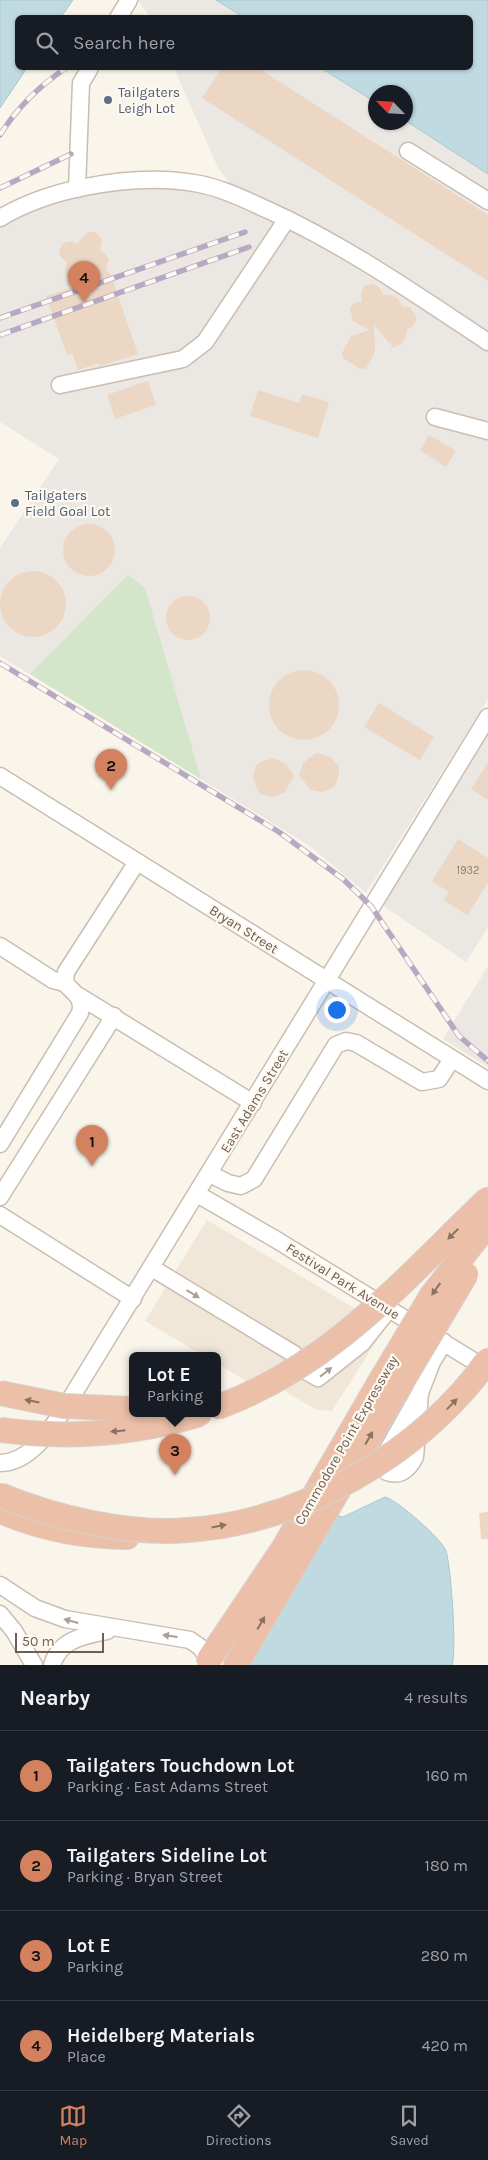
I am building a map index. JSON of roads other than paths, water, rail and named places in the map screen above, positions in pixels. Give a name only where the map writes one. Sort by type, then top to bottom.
[{"type":"highway","points":[[221,1407],[278,1380],[339,1340],[389,1296],[488,1199]]},
{"type":"highway","name":"Commodore Point Expressway","points":[[236,1665],[386,1390],[432,1295],[488,1224]]},
{"type":"highway","name":"Commodore Point Expressway","points":[[209,1659],[386,1390],[488,1245]]},
{"type":"highway","points":[[221,1394],[286,1369],[339,1340]]},
{"type":"highway","points":[[0,1511],[46,1527],[95,1536],[136,1537],[223,1526],[273,1512],[320,1495],[357,1477],[391,1456],[425,1429],[464,1391],[488,1360]]},
{"type":"highway","points":[[0,1393],[64,1406],[129,1409]]},
{"type":"highway","points":[[0,1430],[43,1434],[101,1433],[142,1428],[188,1417]]},
{"type":"highway","points":[[0,1495],[70,1518],[139,1529],[186,1531]]},
{"type":"street","points":[[120,15],[128,0]]},
{"type":"street","points":[[77,188],[81,83],[89,70]]},
{"type":"street","points":[[408,151],[488,201]]},
{"type":"street","points":[[0,218],[32,200],[77,188],[106,183],[152,179],[194,183],[230,193],[315,232],[488,342]]},
{"type":"street","points":[[60,385],[182,359],[206,342],[287,219]]},
{"type":"street","points":[[435,417],[488,431]]},
{"type":"street","name":"East Adams Street","points":[[0,1463],[20,1458],[46,1435],[63,1411],[210,1174],[488,716]]},
{"type":"street","name":"Bryan Street","points":[[0,776],[488,1081]]},
{"type":"street","points":[[65,983],[66,972],[137,862]]},
{"type":"street","points":[[0,946],[53,980],[65,983],[79,996],[253,1103]]},
{"type":"street","points":[[0,1144],[80,1013],[82,1005],[79,996]]},
{"type":"street","points":[[0,1197],[114,1016]]},
{"type":"street","points":[[210,1174],[228,1183],[241,1186],[254,1179],[336,1045],[346,1041],[356,1043],[422,1082],[439,1079],[452,1058]]},
{"type":"street","name":"Festival Park Avenue","points":[[197,1194],[488,1370]]},
{"type":"street","points":[[0,1215],[133,1299]]},
{"type":"street","points":[[152,1268],[294,1354],[304,1370],[318,1378],[362,1343],[389,1309]]},
{"type":"street","points":[[420,1394],[432,1362],[444,1342]]},
{"type":"street","points":[[0,1585],[28,1604],[55,1616],[86,1624],[190,1640],[200,1647],[209,1659]]},
{"type":"street","points":[[0,1614],[14,1631],[34,1665]]},
{"type":"street","points":[[52,1665],[58,1651],[74,1639],[119,1629]]},
{"type":"water","points":[[0,0],[73,0],[62,15],[15,15],[15,70],[26,70],[0,108]]},
{"type":"water","points":[[216,0],[488,0],[488,174],[413,126],[413,85],[368,85],[368,98],[324,70],[473,70],[473,15],[240,15]]},
{"type":"water","points":[[385,1497],[391,1499],[418,1521],[437,1538],[446,1551],[453,1609],[454,1644],[452,1665],[247,1665],[334,1515],[343,1517]]},
{"type":"railway","points":[[0,135],[29,98],[63,70]]},
{"type":"railway","points":[[0,188],[71,154]]},
{"type":"railway","points":[[0,318],[245,232]]},
{"type":"railway","points":[[0,335],[249,247]]},
{"type":"railway","points":[[0,663],[279,832],[343,879],[371,906],[459,1036],[488,1061]]},
{"type":"place","name":"Tailgaters Leigh Lot","points":[[108,100]]},
{"type":"place","name":"Heidelberg Materials","points":[[84,302]]},
{"type":"place","name":"Tailgaters Field Goal Lot","points":[[15,503]]},
{"type":"place","name":"Tailgaters Sideline Lot","points":[[111,790]]},
{"type":"place","name":"Tailgaters Touchdown Lot","points":[[92,1166]]},
{"type":"place","name":"Lot E","points":[[175,1475]]}]
